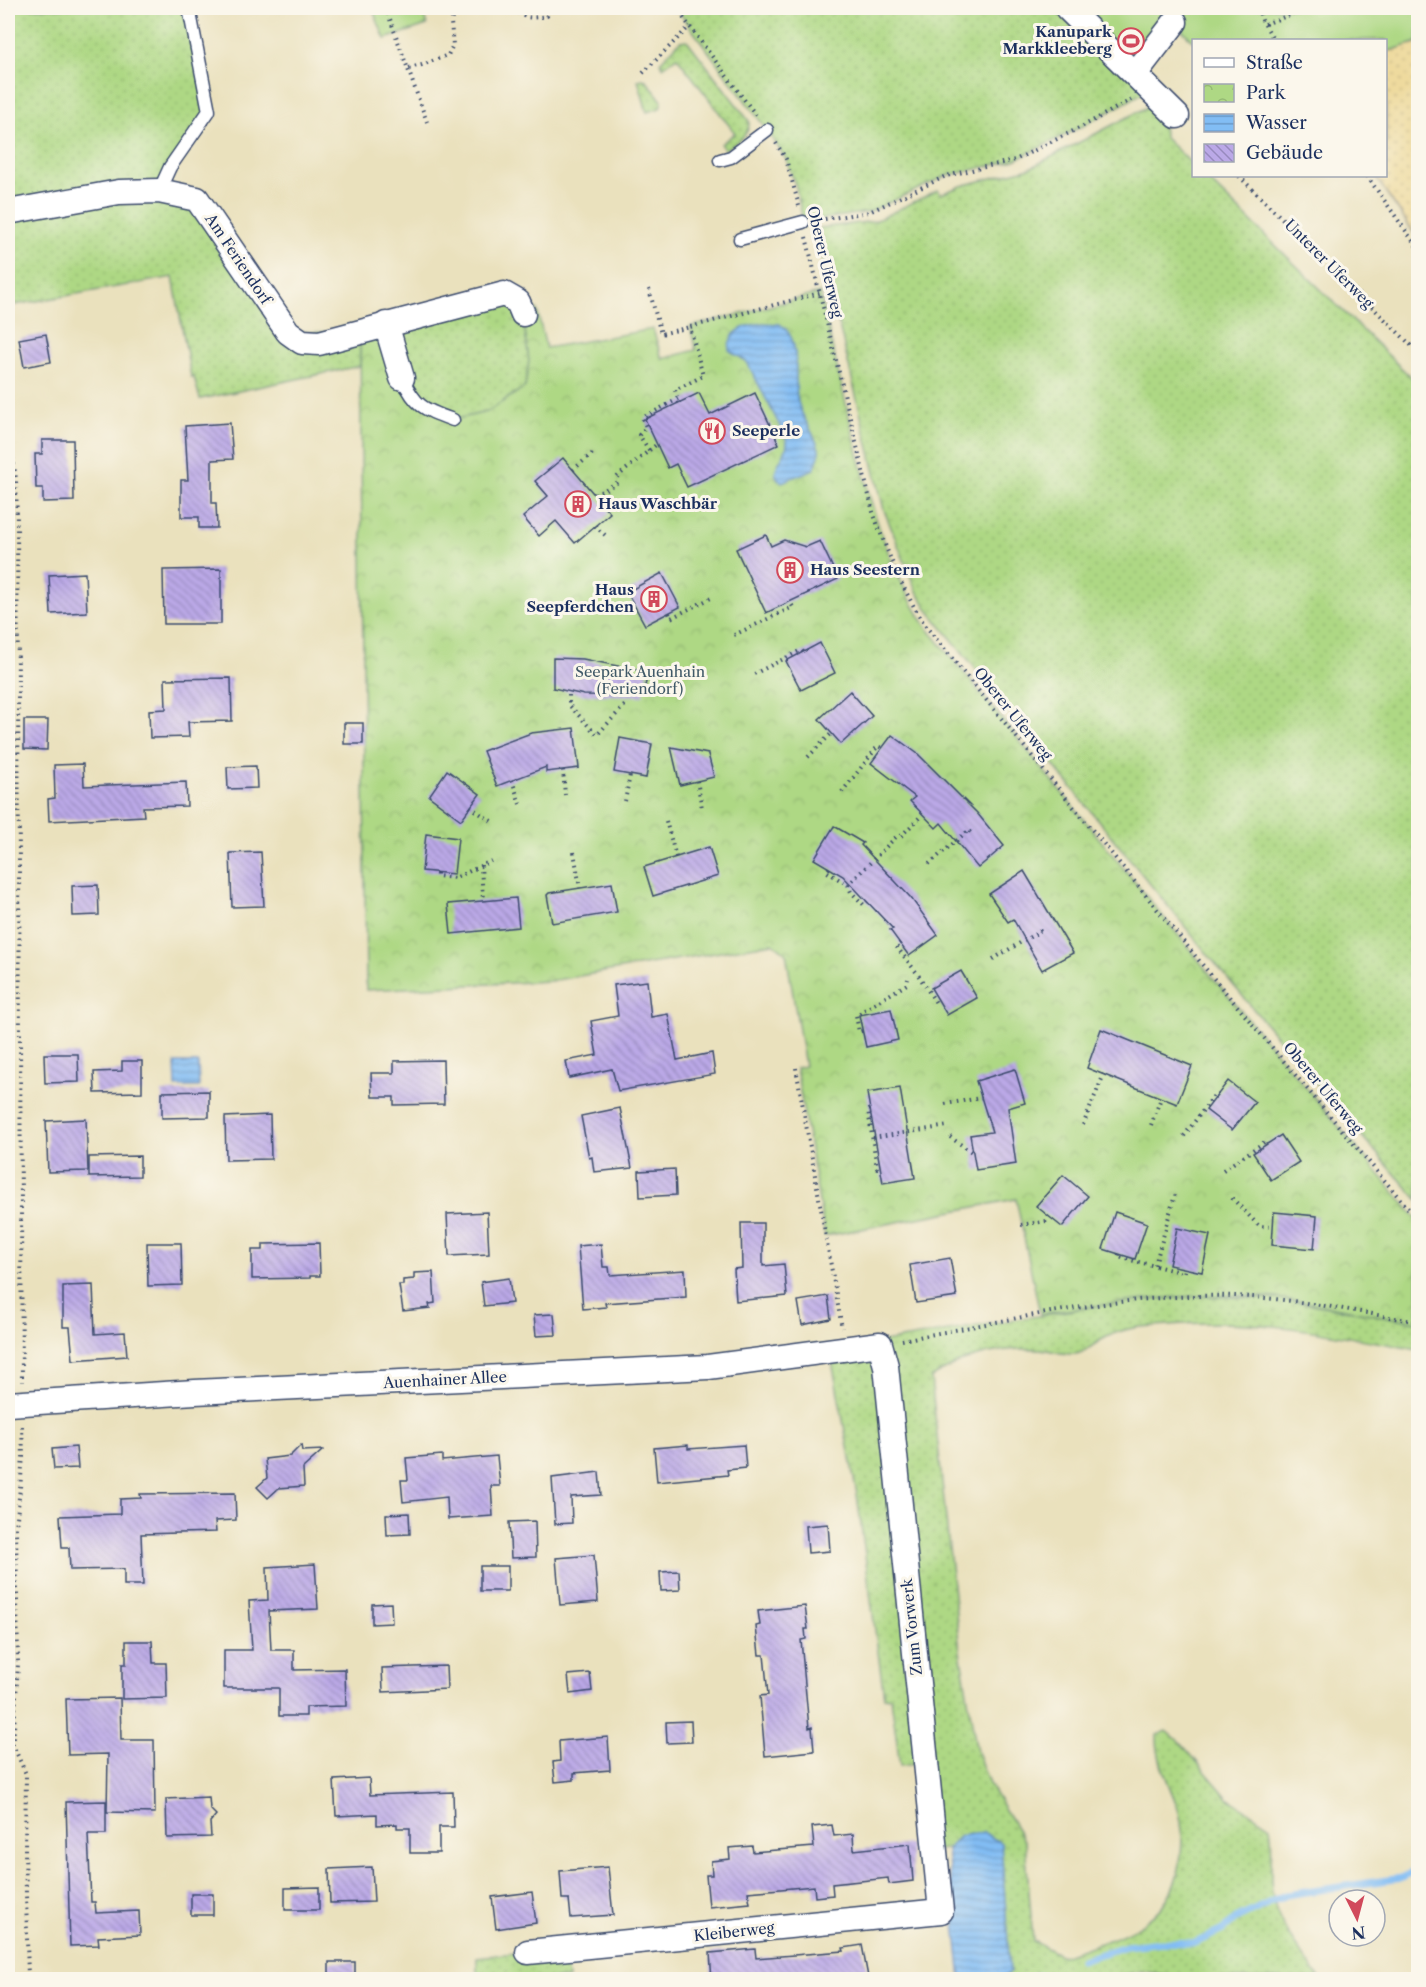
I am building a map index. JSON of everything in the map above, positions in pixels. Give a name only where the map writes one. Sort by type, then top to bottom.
[{"type":"street","points":[[1067,8],[1149,82],[1177,116]]},
{"type":"street","points":[[1149,82],[1177,15]]},
{"type":"street","name":"Am Feriendorf","points":[[8,212],[118,192],[159,191],[197,199],[288,332],[302,342],[319,343],[504,294],[518,302],[523,314]]},
{"type":"street","points":[[386,324],[402,378]]},
{"type":"street","name":"Auenhainer Allee","points":[[15,1404],[206,1391],[708,1367],[880,1344]]},
{"type":"street","name":"Zum Vorwerk","points":[[880,1344],[886,1366],[941,1911]]},
{"type":"street","name":"Kleiberweg","points":[[528,1952],[941,1911]]},
{"type":"lane","points":[[159,191],[170,167],[209,111],[189,8]]},
{"type":"lane","points":[[720,160],[731,157],[767,130]]},
{"type":"lane","points":[[740,239],[803,222]]},
{"type":"lane","points":[[402,378],[411,396],[424,409],[453,420]]},
{"type":"path","points":[[387,8],[427,123]]},
{"type":"path","points":[[409,68],[448,55],[453,45],[451,22],[455,8]]},
{"type":"path","points":[[514,8],[518,14],[529,18],[547,16],[550,8]]},
{"type":"path","name":"Oberer Uferweg","points":[[676,8],[786,159],[796,187],[873,512],[888,555],[908,598],[925,625],[1210,974],[1419,1220]]},
{"type":"path","points":[[1258,8],[1273,39]]},
{"type":"path","points":[[1264,24],[1309,8]]},
{"type":"path","points":[[643,73],[690,26]]},
{"type":"path","points":[[803,222],[869,212],[946,176],[1015,160],[1083,126],[1149,82]]},
{"type":"path","name":"Unterer Uferweg","points":[[1240,177],[1419,352]]},
{"type":"path","points":[[1368,177],[1419,248]]},
{"type":"path","points":[[649,289],[661,334],[820,293]]},
{"type":"path","points":[[649,450],[639,435],[646,427],[642,418],[679,401],[675,390],[703,376],[690,327]]},
{"type":"path","points":[[8,422],[16,479],[17,523],[15,1404],[23,1457],[16,1528],[18,1664],[14,1744],[26,1774],[28,1980]]},
{"type":"path","points":[[595,495],[618,479],[657,444]]},
{"type":"path","points":[[573,470],[594,452]]},
{"type":"path","points":[[595,526],[606,536]]},
{"type":"path","points":[[669,613],[671,618],[711,598]]},
{"type":"path","points":[[734,635],[793,607],[790,602]]},
{"type":"path","points":[[754,674],[801,650],[803,652]]},
{"type":"path","points":[[569,695],[569,705],[597,735],[625,705]]},
{"type":"path","points":[[808,757],[832,733]]},
{"type":"path","points":[[842,792],[878,746],[882,748]]},
{"type":"path","points":[[563,770],[565,795]]},
{"type":"path","points":[[625,801],[630,775]]},
{"type":"path","points":[[512,780],[520,804]]},
{"type":"path","points":[[697,781],[702,808]]},
{"type":"path","points":[[470,807],[492,822]]},
{"type":"path","points":[[848,885],[922,815]]},
{"type":"path","points":[[666,821],[676,857]]},
{"type":"path","points":[[928,864],[969,830],[971,832]]},
{"type":"path","points":[[574,852],[580,888]]},
{"type":"path","points":[[437,873],[437,876],[455,878],[491,861]]},
{"type":"path","points":[[481,865],[483,901]]},
{"type":"path","points":[[828,868],[826,871],[848,885],[851,892],[864,905],[867,902]]},
{"type":"path","points":[[993,959],[1040,931],[1043,934]]},
{"type":"path","points":[[900,943],[896,946],[936,1003],[938,1001]]},
{"type":"path","points":[[862,1031],[859,1032],[856,1015],[907,984],[908,979]]},
{"type":"path","points":[[796,1068],[845,1349]]},
{"type":"path","points":[[1083,1125],[1104,1074]]},
{"type":"path","points":[[1184,1136],[1215,1094],[1218,1096]]},
{"type":"path","points":[[945,1104],[981,1098]]},
{"type":"path","points":[[1151,1125],[1161,1098]]},
{"type":"path","points":[[870,1109],[868,1110],[877,1168],[880,1167]]},
{"type":"path","points":[[873,1138],[948,1126]]},
{"type":"path","points":[[950,1137],[973,1153]]},
{"type":"path","points":[[1223,1170],[1266,1141],[1267,1144]]},
{"type":"path","points":[[1155,1265],[1175,1195]]},
{"type":"path","points":[[1232,1198],[1258,1226],[1273,1227]]},
{"type":"path","points":[[1021,1225],[1046,1221],[1049,1217]]},
{"type":"path","points":[[1119,1254],[1118,1257],[1184,1273],[1185,1269]]},
{"type":"path","points":[[880,1344],[1120,1302],[1199,1296],[1281,1299],[1419,1322]]},
{"type":"green space","points":[[8,8],[189,8],[209,111],[159,191],[197,199],[287,332],[360,332],[360,366],[200,399],[194,377],[191,377],[173,277],[8,306]]},
{"type":"green space","points":[[372,8],[421,8],[427,25],[385,39]]},
{"type":"green space","points":[[676,8],[1067,8],[1150,89],[1015,160],[946,176],[869,212],[803,222],[796,187],[786,159]]},
{"type":"green space","name":"Kanupark Markkleeberg","points":[[1067,8],[1418,8],[1418,42],[1387,52],[1387,39],[1192,40],[1175,23],[1135,74]]},
{"type":"green space","points":[[687,40],[749,121],[745,135],[725,150],[721,144],[735,133],[677,57],[663,67],[660,62],[680,41]]},
{"type":"green space","points":[[638,80],[646,80],[662,101],[660,108],[647,112]]},
{"type":"green space","points":[[1149,106],[1163,120],[1164,137],[1192,164],[1192,177],[1205,177],[1418,384],[1418,1200],[1231,982],[928,610],[915,588],[884,510],[816,231],[820,228],[875,221],[938,190],[941,194],[961,186],[1030,168]]},
{"type":"green space","name":"Seepark Auenhain (Feriendorf)","points":[[820,293],[868,490],[882,536],[912,603],[925,625],[1210,974],[1418,1220],[1418,1322],[1283,1299],[1222,1295],[1131,1301],[1040,1314],[1016,1199],[825,1236],[796,1068],[805,1066],[786,953],[773,943],[550,981],[366,990],[360,332],[386,324],[410,395],[453,420],[487,412],[525,387],[529,361],[523,314],[537,309],[546,348],[653,329],[662,359],[696,350],[690,327]]},
{"type":"green space","points":[[504,294],[523,314],[529,361],[525,387],[487,412],[453,420],[410,395],[386,324]]},
{"type":"green space","points":[[1199,1296],[1281,1299],[1418,1322],[1418,1350],[1295,1328],[1264,1325],[1201,1323],[1146,1326],[1110,1335],[1075,1354],[1039,1349],[997,1352],[956,1364],[931,1378],[960,1651],[977,1752],[989,1784],[1025,1842],[1033,1941],[1062,1956],[1120,1936],[1152,1917],[1164,1903],[1174,1886],[1180,1864],[1182,1837],[1180,1816],[1161,1764],[1157,1745],[1157,1735],[1167,1731],[1180,1742],[1228,1798],[1270,1826],[1271,1883],[1274,1903],[1290,1938],[1320,1979],[1180,1979],[1141,1971],[1104,1979],[1002,1979],[1010,1970],[960,1836],[947,1849],[935,1850],[926,1763],[900,1766],[891,1698],[884,1697],[857,1495],[830,1351],[1120,1302]]},
{"type":"green space","points":[[564,1948],[568,1979],[477,1979],[477,1957]]},
{"type":"sand","points":[[1418,42],[1418,239],[1376,177],[1387,177],[1387,52]]},
{"type":"water","points":[[763,323],[780,324],[792,340],[795,349],[798,402],[819,449],[814,469],[782,482],[775,473],[785,452],[787,440],[747,362],[729,350],[735,333],[745,327]]},
{"type":"water","points":[[175,1063],[198,1063],[199,1087],[176,1087]]},
{"type":"water","points":[[983,1832],[1001,1843],[1010,1971],[1002,1979],[961,1979],[947,1849],[960,1836]]},
{"type":"building","points":[[46,334],[51,362],[24,367],[19,339]]},
{"type":"building","name":"Seeperle","points":[[699,393],[710,415],[755,393],[779,444],[687,487],[676,464],[668,468],[645,419]]},
{"type":"building","points":[[230,423],[233,459],[212,460],[212,503],[216,503],[217,528],[199,528],[199,517],[181,517],[181,480],[188,480],[185,426]]},
{"type":"building","points":[[42,440],[73,440],[74,501],[43,502],[43,488],[36,488],[35,454],[42,454]]},
{"type":"building","name":"Haus Waschbär","points":[[563,458],[610,513],[575,543],[556,521],[539,536],[523,517],[548,496],[535,481]]},
{"type":"building","name":"Haus Seestern","points":[[766,535],[771,546],[784,540],[806,547],[820,541],[838,579],[766,613],[736,549]]},
{"type":"building","points":[[221,569],[221,624],[164,624],[163,570]]},
{"type":"building","points":[[85,573],[87,612],[51,614],[49,575]]},
{"type":"building","name":"Haus Seepferdchen","points":[[662,573],[680,607],[645,625],[627,592]]},
{"type":"building","points":[[820,643],[835,673],[801,690],[786,661]]},
{"type":"building","points":[[553,658],[583,659],[648,672],[643,696],[584,695],[553,688]]},
{"type":"building","points":[[231,678],[232,721],[188,722],[189,737],[150,738],[149,710],[166,709],[165,679]]},
{"type":"building","points":[[850,691],[872,716],[841,744],[819,719]]},
{"type":"building","points":[[24,720],[48,720],[47,750],[24,749]]},
{"type":"building","points":[[344,723],[363,723],[363,744],[344,744]]},
{"type":"building","points":[[574,728],[579,768],[546,772],[546,767],[497,786],[483,751],[531,733]]},
{"type":"building","points":[[892,735],[918,754],[977,813],[1004,846],[978,868],[941,823],[936,828],[910,801],[915,797],[871,763]]},
{"type":"building","points":[[620,738],[652,744],[646,778],[614,772]]},
{"type":"building","points":[[671,747],[708,754],[714,777],[680,785]]},
{"type":"building","points":[[83,764],[84,786],[186,782],[187,806],[143,807],[144,816],[49,821],[48,799],[55,798],[54,765]]},
{"type":"building","points":[[256,766],[257,788],[228,789],[227,767]]},
{"type":"building","points":[[447,770],[480,794],[461,820],[429,796]]},
{"type":"building","points":[[834,826],[863,843],[861,845],[911,898],[938,935],[909,956],[890,930],[893,929],[843,876],[814,859]]},
{"type":"building","points":[[426,834],[458,838],[454,874],[422,871]]},
{"type":"building","points":[[709,847],[718,876],[653,896],[644,867]]},
{"type":"building","points":[[261,852],[264,906],[232,907],[230,853]]},
{"type":"building","points":[[1024,871],[1073,953],[1042,970],[1013,919],[1008,922],[989,894]]},
{"type":"building","points":[[612,883],[617,912],[552,923],[547,895],[549,893]]},
{"type":"building","points":[[98,885],[99,915],[73,916],[72,886]]},
{"type":"building","points":[[516,898],[519,927],[451,934],[448,904]]},
{"type":"building","points":[[961,971],[977,998],[947,1015],[931,988]]},
{"type":"building","points":[[647,981],[651,1017],[668,1014],[677,1060],[712,1053],[715,1074],[618,1091],[612,1069],[569,1078],[566,1061],[597,1055],[591,1021],[618,1016],[614,985]]},
{"type":"building","points":[[891,1009],[898,1040],[866,1047],[859,1015]]},
{"type":"building","points":[[1101,1029],[1192,1066],[1177,1104],[1087,1068]]},
{"type":"building","points":[[44,1054],[78,1054],[79,1082],[45,1083]]},
{"type":"building","points":[[443,1060],[444,1104],[394,1105],[394,1097],[372,1097],[371,1073],[394,1073],[394,1061]]},
{"type":"building","points":[[122,1061],[142,1061],[142,1092],[95,1093],[94,1072],[122,1071]]},
{"type":"building","points":[[1015,1069],[1025,1103],[1008,1108],[1016,1164],[976,1170],[970,1135],[992,1132],[976,1081]]},
{"type":"building","points":[[1228,1081],[1255,1102],[1232,1130],[1206,1110]]},
{"type":"building","points":[[900,1088],[915,1178],[883,1183],[867,1093]]},
{"type":"building","points":[[209,1091],[209,1117],[162,1118],[162,1092]]},
{"type":"building","points":[[620,1108],[632,1168],[594,1172],[581,1116]]},
{"type":"building","points":[[270,1115],[271,1159],[226,1160],[225,1117]]},
{"type":"building","points":[[86,1119],[88,1171],[48,1172],[46,1121]]},
{"type":"building","points":[[1281,1135],[1299,1162],[1271,1180],[1253,1153]]},
{"type":"building","points":[[140,1156],[140,1176],[89,1177],[89,1157]]},
{"type":"building","points":[[675,1169],[676,1195],[640,1197],[639,1171]]},
{"type":"building","points":[[1063,1175],[1088,1196],[1062,1227],[1036,1206]]},
{"type":"building","points":[[487,1212],[489,1254],[449,1256],[447,1214]]},
{"type":"building","points":[[1115,1212],[1147,1223],[1135,1259],[1103,1249]]},
{"type":"building","points":[[1274,1212],[1317,1216],[1314,1249],[1272,1245]]},
{"type":"building","points":[[741,1223],[763,1223],[763,1266],[784,1264],[787,1296],[736,1301],[734,1269],[742,1268]]},
{"type":"building","points":[[1177,1228],[1210,1235],[1202,1272],[1169,1265]]},
{"type":"building","points":[[147,1243],[181,1243],[182,1285],[148,1286]]},
{"type":"building","points":[[319,1243],[320,1276],[252,1279],[252,1250],[263,1250],[263,1244]]},
{"type":"building","points":[[601,1244],[603,1267],[609,1267],[610,1275],[685,1270],[686,1297],[605,1303],[606,1307],[583,1309],[578,1246]]},
{"type":"building","points":[[950,1258],[957,1297],[916,1303],[910,1265]]},
{"type":"building","points":[[433,1272],[435,1303],[429,1304],[430,1308],[403,1311],[399,1285],[403,1285],[403,1280],[414,1279],[414,1273]]},
{"type":"building","points":[[509,1278],[512,1303],[484,1306],[481,1282]]},
{"type":"building","points":[[93,1285],[95,1334],[125,1332],[127,1356],[73,1360],[70,1327],[63,1327],[63,1286]]},
{"type":"building","points":[[828,1296],[831,1319],[802,1325],[798,1301]]},
{"type":"building","points":[[554,1314],[556,1335],[536,1336],[534,1315]]},
{"type":"building","points":[[301,1445],[302,1451],[323,1450],[303,1468],[304,1486],[279,1488],[268,1498],[257,1487],[267,1478],[265,1459],[290,1456]]},
{"type":"building","points":[[688,1445],[688,1449],[744,1445],[746,1468],[727,1470],[728,1475],[657,1482],[654,1448]]},
{"type":"building","points":[[76,1447],[78,1468],[54,1469],[52,1449]]},
{"type":"building","points":[[442,1455],[442,1461],[497,1456],[500,1486],[491,1486],[493,1516],[448,1519],[447,1497],[403,1502],[401,1480],[408,1480],[406,1458]]},
{"type":"building","points":[[599,1472],[601,1495],[571,1497],[572,1523],[555,1524],[552,1478]]},
{"type":"building","points":[[235,1493],[236,1520],[215,1521],[216,1532],[141,1534],[143,1585],[124,1585],[124,1569],[70,1570],[69,1548],[62,1548],[60,1516],[120,1514],[120,1499],[141,1498],[140,1494]]},
{"type":"building","points":[[409,1513],[410,1534],[387,1535],[386,1514]]},
{"type":"building","points":[[535,1521],[536,1557],[511,1558],[509,1522]]},
{"type":"building","points":[[828,1524],[830,1551],[808,1553],[806,1526]]},
{"type":"building","points":[[594,1555],[598,1602],[560,1605],[556,1558]]},
{"type":"building","points":[[315,1564],[318,1609],[269,1611],[271,1650],[294,1650],[294,1670],[345,1669],[346,1706],[306,1707],[306,1716],[279,1716],[279,1688],[224,1688],[224,1650],[252,1650],[249,1601],[268,1600],[267,1567]]},
{"type":"building","points":[[480,1566],[508,1566],[508,1591],[480,1591]]},
{"type":"building","points":[[679,1571],[680,1590],[661,1591],[660,1572]]},
{"type":"building","points":[[391,1603],[392,1623],[372,1624],[372,1604]]},
{"type":"building","points":[[805,1606],[808,1629],[805,1629],[806,1639],[801,1640],[809,1728],[812,1727],[814,1751],[765,1756],[760,1696],[768,1695],[764,1655],[759,1655],[756,1626],[760,1625],[758,1611]]},
{"type":"building","points":[[126,1641],[152,1641],[153,1663],[166,1663],[167,1698],[122,1699],[122,1664],[126,1664]]},
{"type":"building","points":[[446,1666],[447,1689],[383,1692],[382,1668]]},
{"type":"building","points":[[590,1673],[592,1691],[570,1694],[568,1675]]},
{"type":"building","points":[[120,1698],[121,1740],[154,1740],[155,1813],[107,1812],[108,1754],[68,1755],[66,1699]]},
{"type":"building","points":[[691,1721],[692,1742],[667,1743],[666,1722]]},
{"type":"building","points":[[608,1737],[610,1770],[574,1773],[574,1780],[555,1782],[553,1762],[560,1761],[559,1741]]},
{"type":"building","points":[[369,1778],[370,1795],[453,1792],[454,1827],[439,1827],[439,1853],[410,1853],[410,1828],[397,1828],[397,1824],[377,1825],[377,1814],[336,1816],[334,1780]]},
{"type":"building","points":[[209,1797],[210,1809],[216,1815],[210,1822],[211,1837],[167,1838],[166,1799]]},
{"type":"building","points":[[106,1801],[106,1834],[88,1834],[91,1902],[95,1902],[96,1913],[139,1911],[140,1935],[98,1937],[99,1945],[70,1946],[66,1802]]},
{"type":"building","points":[[832,1825],[834,1836],[853,1834],[854,1850],[910,1844],[913,1881],[889,1884],[888,1878],[832,1884],[833,1895],[815,1897],[814,1886],[748,1892],[750,1903],[709,1907],[706,1875],[712,1875],[711,1861],[730,1859],[729,1848],[752,1846],[753,1852],[814,1847],[812,1827]]},
{"type":"building","points":[[372,1867],[374,1902],[330,1903],[329,1869]]},
{"type":"building","points":[[608,1867],[613,1915],[571,1918],[569,1899],[562,1899],[560,1871]]},
{"type":"building","points":[[319,1887],[319,1910],[285,1910],[285,1888]]},
{"type":"building","points":[[532,1892],[536,1923],[496,1929],[492,1897]]},
{"type":"building","points":[[191,1894],[213,1894],[213,1915],[191,1915]]},
{"type":"building","points":[[862,1945],[868,1977],[851,1980],[712,1980],[710,1953],[755,1949],[756,1958],[844,1951],[843,1948]]},
{"type":"building","points":[[329,1962],[355,1962],[355,1980],[329,1980]]},
{"type":"waterway","points":[[1081,1960],[1126,1946],[1161,1942],[1195,1943],[1225,1929],[1236,1919],[1285,1895],[1402,1878],[1418,1870]]},
{"type":"waterway","points":[[1026,1980],[1039,1976]]},
{"type":"place","name":"Kanupark Markkleeberg","points":[[1131,41]]},
{"type":"place","name":"Seeperle","points":[[712,431]]},
{"type":"place","name":"Haus Waschbär","points":[[578,504]]},
{"type":"place","name":"Haus Seestern","points":[[790,570]]},
{"type":"place","name":"Haus Seepferdchen","points":[[654,599]]}]
